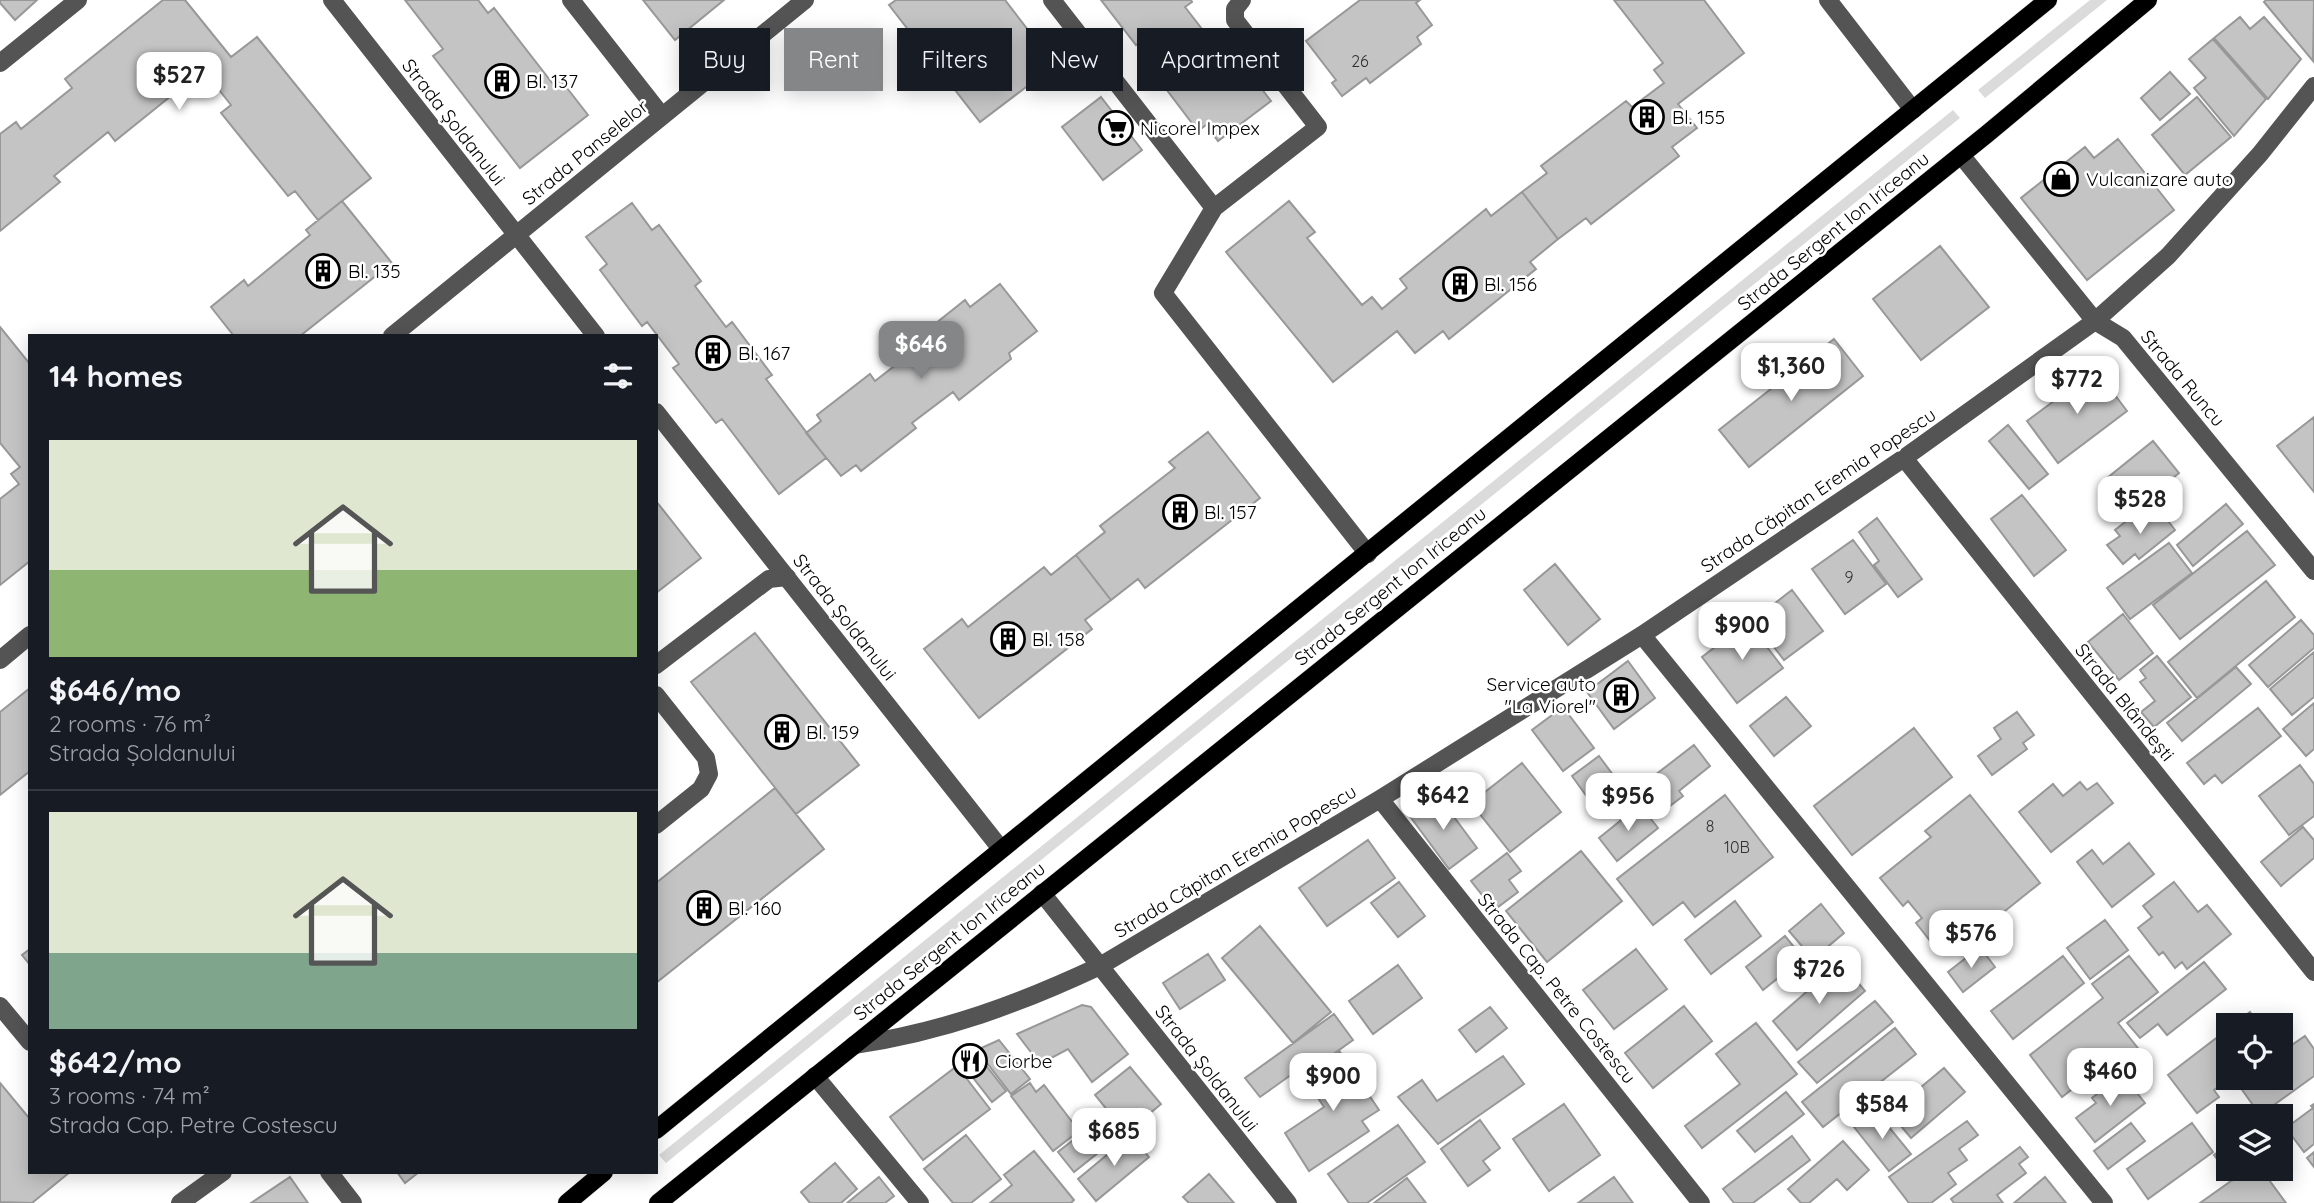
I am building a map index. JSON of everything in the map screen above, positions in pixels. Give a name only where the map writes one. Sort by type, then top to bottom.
[{"type":"main road","name":"Strada Sergent Ion Iriceanu","points":[[658,1128],[2048,0]]},
{"type":"main road","name":"Strada Sergent Ion Iriceanu","points":[[658,1203],[1961,155],[2148,0]]},
{"type":"main road","points":[[567,1203],[602,1174]]},
{"type":"street","points":[[0,62],[78,0]]},
{"type":"street","name":"Strada Șoldanului","points":[[331,0],[594,334]]},
{"type":"street","points":[[571,0],[662,116]]},
{"type":"street","name":"Strada Panselelor","points":[[393,334],[805,0]]},
{"type":"street","points":[[1052,0],[1214,208]]},
{"type":"street","points":[[1242,0],[1235,9],[1235,20],[1318,127],[1214,208],[1163,293],[1368,554]]},
{"type":"street","points":[[1828,0],[1913,110]]},
{"type":"street","name":"Strada Căpitan Eremia Popescu","points":[[854,1045],[915,1035],[956,1024],[1056,986],[1100,966],[1380,799],[1642,635],[1904,458],[2095,321],[2168,256],[2260,154],[2314,86]]},
{"type":"street","name":"Strada Runcu","points":[[1961,155],[2095,321],[2123,338],[2314,571]]},
{"type":"street","name":"Strada Șoldanului","points":[[658,415],[1001,849]]},
{"type":"street","name":"Strada Blândești","points":[[1904,458],[2314,972]]},
{"type":"street","points":[[658,663],[769,579],[787,577]]},
{"type":"street","points":[[1642,635],[2104,1203]]},
{"type":"street","points":[[0,660],[28,637]]},
{"type":"street","points":[[658,698],[706,758],[709,774],[701,789],[658,823]]},
{"type":"street","name":"Strada Cap. Petre Costescu","points":[[1380,799],[1701,1203]]},
{"type":"street","name":"Strada Șoldanului","points":[[1042,893],[1288,1203]]},
{"type":"street","points":[[0,1006],[28,1040]]},
{"type":"street","points":[[815,1076],[920,1203]]},
{"type":"street","points":[[180,1203],[220,1174]]},
{"type":"street","points":[[331,1174],[353,1203]]},
{"type":"shaded area","points":[[2090,0],[2107,0],[1985,98],[1978,90]]},
{"type":"shaded area","points":[[1953,110],[1960,118],[666,1163],[659,1155]]},
{"type":"building","points":[[0,0],[37,0],[15,20]]},
{"type":"building","points":[[163,0],[185,0],[231,57],[257,37],[371,178],[318,220],[295,191],[288,196],[221,113],[231,105],[208,76],[197,84],[192,79],[115,141],[108,132],[54,176],[60,182],[0,231],[0,134],[16,122],[21,129],[72,88],[65,79]]},
{"type":"building","name":"Bl. 137","points":[[405,0],[478,0],[488,13],[494,8],[553,84],[560,79],[588,115],[520,168],[433,56],[443,49]]},
{"type":"building","points":[[643,0],[724,0],[690,28],[679,28],[679,37],[675,40]]},
{"type":"building","points":[[896,0],[1005,0],[1027,28],[1026,87],[980,122],[956,91],[1012,91],[1012,28],[907,28],[889,5]]},
{"type":"building","points":[[1101,0],[1191,0],[1185,7],[1201,28],[1137,28],[1136,45]]},
{"type":"building","points":[[1360,0],[1420,0],[1416,3],[1432,25],[1417,37],[1421,44],[1370,83],[1366,78],[1342,96],[1332,83],[1336,80],[1306,41]]},
{"type":"building","name":"Bl. 155","points":[[1614,0],[1704,0],[1744,53],[1678,104],[1697,128],[1672,147],[1679,156],[1591,224],[1586,218],[1558,239],[1522,192],[1547,173],[1541,166],[1626,101],[1632,107],[1664,83],[1654,70],[1663,63]]},
{"type":"building","points":[[2314,0],[2313,61],[2264,2]]},
{"type":"building","points":[[2240,17],[2250,29],[2264,17],[2301,59],[2268,99],[2214,38]]},
{"type":"building","points":[[2213,39],[2266,99],[2234,136],[2194,88],[2206,78],[2189,59]]},
{"type":"building","points":[[2170,72],[2190,94],[2160,120],[2141,98]]},
{"type":"building","points":[[1168,91],[1263,91],[1271,101],[1218,141],[1206,125],[1198,131]]},
{"type":"building","points":[[1101,97],[1142,150],[1103,180],[1062,127]]},
{"type":"building","points":[[2197,97],[2231,137],[2185,175],[2152,135]]},
{"type":"building","points":[[2118,139],[2174,210],[2087,280],[2021,198],[2085,147],[2094,158]]},
{"type":"building","name":"Bl. 156","points":[[1522,192],[1558,239],[1530,262],[1536,269],[1449,339],[1443,331],[1415,353],[1397,331],[1333,382],[1226,252],[1289,201],[1315,232],[1307,238],[1362,305],[1372,297],[1382,309],[1407,288],[1400,279],[1486,209],[1491,216]]},
{"type":"building","name":"Bl. 135","points":[[342,201],[392,263],[303,334],[232,334],[211,307],[244,280],[248,286],[310,235],[306,230]]},
{"type":"building","name":"Bl. 167","points":[[632,203],[652,230],[659,225],[701,281],[695,286],[726,327],[732,322],[772,375],[766,379],[826,458],[779,494],[722,419],[716,423],[673,368],[679,364],[647,322],[642,326],[600,270],[607,264],[586,237]]},
{"type":"building","points":[[1940,246],[1989,307],[1921,360],[1873,299]]},
{"type":"building","points":[[1000,284],[1037,331],[1009,353],[1011,359],[959,400],[953,392],[912,423],[916,428],[861,471],[856,465],[841,476],[806,433],[821,421],[817,415],[870,374],[875,381],[920,346],[915,340],[965,300],[970,307]]},
{"type":"building","points":[[0,327],[28,362],[28,563],[0,585],[0,499],[19,484],[11,474],[20,467],[0,443]]},
{"type":"building","points":[[1834,339],[1863,376],[1749,467],[1719,430]]},
{"type":"building","points":[[2096,370],[2127,411],[2058,463],[2027,421]]},
{"type":"building","points":[[2314,417],[2314,492],[2277,446]]},
{"type":"building","points":[[2008,425],[2048,474],[2029,489],[1989,441]]},
{"type":"building","name":"Bl. 157","points":[[1208,432],[1260,498],[1145,588],[1138,579],[1111,600],[1076,555],[1105,532],[1100,526],[1175,468],[1169,462]]},
{"type":"building","points":[[2153,441],[2179,473],[2127,515],[2101,483]]},
{"type":"building","points":[[2022,495],[2066,550],[2034,576],[1991,519]]},
{"type":"building","points":[[658,504],[701,558],[658,591]]},
{"type":"building","points":[[2226,504],[2243,524],[2193,566],[2177,545]]},
{"type":"building","points":[[2159,509],[2175,530],[2139,559],[2135,554],[2123,564],[2107,545],[2120,536],[2115,530],[2138,512],[2145,520]]},
{"type":"building","points":[[1877,518],[1922,579],[1898,597],[1874,565],[1879,561],[1859,532]]},
{"type":"building","points":[[2247,531],[2275,565],[2180,639],[2153,605]]},
{"type":"building","points":[[1853,540],[1886,584],[1845,614],[1812,569]]},
{"type":"building","points":[[2169,543],[2192,573],[2130,619],[2107,588]]},
{"type":"building","name":"Bl. 158","points":[[1076,555],[1111,600],[1085,620],[1092,629],[979,718],[924,649],[962,619],[968,627],[1044,567],[1051,575]]},
{"type":"building","points":[[1555,564],[1600,619],[1568,645],[1524,590]]},
{"type":"building","points":[[2266,581],[2295,617],[2197,698],[2168,662]]},
{"type":"building","points":[[1792,590],[1823,631],[1784,660],[1753,620]]},
{"type":"building","points":[[2123,614],[2153,653],[2119,680],[2088,642]]},
{"type":"building","points":[[2301,620],[2314,635],[2314,648],[2268,687],[2249,665]]},
{"type":"building","points":[[1748,622],[1783,668],[1737,703],[1702,657]]},
{"type":"building","name":"Bl. 159","points":[[755,633],[859,765],[796,814],[691,682]]},
{"type":"building","points":[[2314,652],[2314,697],[2292,715],[2270,689]]},
{"type":"building","points":[[2157,656],[2191,697],[2154,727],[2141,712],[2155,701],[2140,682],[2146,678],[2140,670]]},
{"type":"building","name":"Service auto \"La Viorel\"","points":[[1628,661],[1655,698],[1614,729],[1587,692]]},
{"type":"building","points":[[2236,667],[2251,684],[2182,741],[2167,723]]},
{"type":"building","points":[[28,690],[28,773],[0,795],[0,712]]},
{"type":"building","points":[[1786,697],[1811,726],[1774,756],[1750,726]]},
{"type":"building","points":[[2314,703],[2314,749],[2306,756],[2283,729]]},
{"type":"building","points":[[1563,707],[1594,748],[1563,771],[1532,730]]},
{"type":"building","points":[[2258,708],[2281,736],[2222,783],[2215,775],[2204,784],[2187,763]]},
{"type":"building","points":[[2017,712],[2034,735],[2023,743],[2027,749],[1992,775],[1978,756],[2001,739],[1994,728]]},
{"type":"building","points":[[1914,728],[1952,777],[1852,855],[1814,806]]},
{"type":"building","points":[[1694,745],[1710,766],[1679,791],[1683,796],[1658,815],[1637,789]]},
{"type":"building","points":[[1599,756],[1625,791],[1598,812],[1572,776]]},
{"type":"building","points":[[1522,763],[1561,812],[1510,852],[1471,803]]},
{"type":"building","points":[[2300,765],[2314,784],[2314,816],[2289,835],[2259,796]]},
{"type":"building","points":[[2080,782],[2087,790],[2097,783],[2113,803],[2051,852],[2019,812],[2053,784],[2063,796]]},
{"type":"building","name":"Bl. 160","points":[[775,788],[824,849],[658,981],[658,881]]},
{"type":"building","points":[[1437,794],[1477,848],[1449,869],[1409,815]]},
{"type":"building","points":[[1725,795],[1773,857],[1695,917],[1683,902],[1653,925],[1617,879]]},
{"type":"building","points":[[1970,795],[2040,883],[1995,919],[1989,913],[1939,952],[1916,923],[1922,918],[1908,901],[1903,906],[1880,878],[1931,837],[1925,831]]},
{"type":"building","points":[[1640,805],[1658,828],[1617,861],[1599,838]]},
{"type":"building","points":[[2303,827],[2314,840],[2314,858],[2281,886],[2261,862]]},
{"type":"building","points":[[1368,840],[1395,878],[1327,926],[1299,888]]},
{"type":"building","points":[[2129,843],[2154,874],[2112,907],[2077,862],[2092,850],[2103,864]]},
{"type":"building","points":[[1581,851],[1622,901],[1547,962],[1506,911]]},
{"type":"building","points":[[1507,853],[1521,871],[1509,880],[1518,892],[1494,910],[1471,881]]},
{"type":"building","points":[[1399,882],[1425,916],[1398,937],[1371,903]]},
{"type":"building","points":[[2174,882],[2198,912],[2207,905],[2231,934],[2187,969],[2182,962],[2175,968],[2163,952],[2159,955],[2138,928],[2152,917],[2143,906]]},
{"type":"building","points":[[1735,901],[1761,936],[1711,974],[1685,940]]},
{"type":"building","points":[[1821,904],[1844,933],[1813,959],[1789,931]]},
{"type":"building","points":[[2105,920],[2128,950],[2090,979],[2067,948]]},
{"type":"building","points":[[1260,926],[1331,1012],[1293,1043],[1222,958]]},
{"type":"building","points":[[1785,936],[1803,958],[1763,990],[1746,967]]},
{"type":"building","points":[[1980,947],[1995,967],[1963,992],[1948,972]]},
{"type":"building","points":[[1636,949],[1667,989],[1614,1029],[1583,990]]},
{"type":"building","points":[[28,950],[28,962],[22,955]]},
{"type":"building","points":[[1208,954],[1225,980],[1180,1009],[1163,983]]},
{"type":"building","points":[[2063,956],[2084,983],[2013,1039],[1991,1011]]},
{"type":"building","points":[[2129,956],[2158,992],[2118,1023],[2141,1052],[2088,1093],[2080,1083],[2062,1097],[2030,1055],[2103,998],[2092,984]]},
{"type":"building","points":[[1841,962],[1865,991],[1797,1050],[1773,1021]]},
{"type":"building","points":[[2204,962],[2226,989],[2167,1035],[2158,1024],[2140,1038],[2127,1023]]},
{"type":"building","points":[[1398,965],[1422,998],[1373,1034],[1349,1001]]},
{"type":"building","points":[[1875,1001],[1893,1022],[1817,1083],[1798,1062]]},
{"type":"building","points":[[1082,1005],[1091,1007],[1128,1054],[1092,1082],[1068,1049],[1040,1064],[1017,1034]]},
{"type":"building","points":[[1684,1006],[1712,1041],[1653,1088],[1625,1053]]},
{"type":"building","points":[[1490,1007],[1507,1028],[1476,1052],[1459,1030]]},
{"type":"building","points":[[1334,1014],[1353,1040],[1307,1073],[1302,1067],[1260,1097],[1245,1078]]},
{"type":"building","points":[[1756,1023],[1797,1074],[1702,1148],[1685,1126],[1740,1084],[1716,1054]]},
{"type":"building","points":[[1895,1028],[1916,1054],[1823,1127],[1802,1102]]},
{"type":"building","points":[[2305,1036],[2314,1049],[2314,1076],[2275,1104],[2252,1104],[2242,1090],[2293,1090],[2293,1044]]},
{"type":"building","points":[[2216,1038],[2214,1090],[2219,1097],[2197,1113],[2168,1075]]},
{"type":"building","points":[[999,1040],[1030,1079],[1011,1094],[977,1050]]},
{"type":"building","points":[[973,1049],[1006,1091],[992,1102],[957,1057]]},
{"type":"building","points":[[1340,1052],[1379,1110],[1362,1121],[1369,1131],[1309,1171],[1285,1133],[1324,1107],[1304,1077]]},
{"type":"building","points":[[1503,1056],[1524,1084],[1438,1144],[1398,1097],[1422,1080],[1437,1101]]},
{"type":"building","points":[[957,1066],[990,1109],[923,1160],[890,1117]]},
{"type":"building","points":[[1130,1067],[1161,1104],[1126,1133],[1095,1095]]},
{"type":"building","points":[[1944,1068],[1965,1092],[1911,1138],[1890,1113]]},
{"type":"building","points":[[2122,1074],[2145,1103],[2095,1142],[2076,1118],[2096,1103],[2092,1098]]},
{"type":"building","points":[[0,1083],[28,1117],[28,1174],[68,1174],[32,1203],[0,1202]]},
{"type":"building","points":[[1030,1083],[1036,1092],[1044,1085],[1079,1131],[1053,1151],[1011,1096]]},
{"type":"building","points":[[1786,1092],[1804,1114],[1755,1152],[1737,1131]]},
{"type":"building","points":[[1564,1104],[1600,1155],[1549,1191],[1513,1139]]},
{"type":"building","points":[[2314,1104],[2314,1144],[2304,1152],[2293,1137],[2293,1123],[2313,1108],[2311,1106]]},
{"type":"building","points":[[1875,1110],[1911,1154],[1889,1171],[1854,1127]]},
{"type":"building","points":[[1090,1111],[1096,1119],[1105,1111],[1123,1133],[1074,1172],[1058,1152],[1082,1133],[1075,1123]]},
{"type":"building","points":[[1480,1120],[1500,1148],[1483,1161],[1490,1170],[1468,1186],[1441,1149]]},
{"type":"building","points":[[1967,1121],[1978,1135],[1959,1149],[1967,1160],[1948,1173],[1956,1184],[1931,1203],[1909,1203],[1889,1177]]},
{"type":"building","points":[[2131,1123],[2145,1141],[2108,1169],[2094,1151]]},
{"type":"building","points":[[2192,1123],[2213,1152],[2148,1199],[2127,1169]]},
{"type":"building","points":[[1398,1125],[1425,1162],[1367,1203],[1349,1203],[1328,1174]]},
{"type":"building","points":[[966,1135],[1001,1179],[971,1203],[953,1203],[924,1169]]},
{"type":"building","points":[[1131,1135],[1149,1157],[1096,1201],[1078,1179]]},
{"type":"building","points":[[1792,1136],[1810,1160],[1753,1203],[1734,1203],[1723,1189]]},
{"type":"building","points":[[1843,1141],[1869,1170],[1847,1190],[1837,1179],[1809,1203],[1801,1203],[1788,1189]]},
{"type":"building","points":[[2020,1147],[2028,1157],[2019,1164],[2026,1173],[1997,1195],[2003,1203],[1954,1203],[1951,1199]]},
{"type":"building","points":[[1034,1151],[1074,1200],[1071,1203],[990,1203],[1012,1185],[1004,1175]]},
{"type":"building","points":[[2314,1152],[2314,1167],[2307,1158]]},
{"type":"building","points":[[835,1163],[857,1189],[841,1203],[810,1203],[801,1192]]},
{"type":"building","points":[[398,1174],[416,1174],[405,1183]]},
{"type":"building","points":[[1209,1174],[1234,1203],[1189,1203],[1183,1197]]},
{"type":"building","points":[[290,1177],[308,1203],[251,1203]]},
{"type":"building","points":[[879,1177],[894,1196],[885,1203],[847,1203]]},
{"type":"building","points":[[1614,1177],[1633,1203],[1578,1203]]},
{"type":"building","points":[[2045,1177],[2066,1203],[2014,1203]]},
{"type":"building","points":[[1407,1178],[1426,1203],[1374,1203]]},
{"type":"building","points":[[2231,1181],[2270,1181],[2286,1203],[2200,1203]]},
{"type":"place","name":"Bl. 137","points":[[502,81]]},
{"type":"place","name":"Bl. 155","points":[[1647,117]]},
{"type":"place","name":"Nicorel Impex","points":[[1116,128]]},
{"type":"place","name":"Vulcanizare auto","points":[[2061,179]]},
{"type":"place","name":"Bl. 135","points":[[323,271]]},
{"type":"place","name":"Bl. 156","points":[[1460,284]]},
{"type":"place","name":"Bl. 167","points":[[713,353]]},
{"type":"place","name":"Bl. 157","points":[[1180,512]]},
{"type":"place","name":"Bl. 158","points":[[1008,639]]},
{"type":"place","name":"Service auto \"La Viorel\"","points":[[1621,695]]},
{"type":"place","name":"Bl. 159","points":[[782,732]]},
{"type":"place","name":"Bl. 160","points":[[704,908]]},
{"type":"place","name":"Ciorbe","points":[[970,1061]]}]
